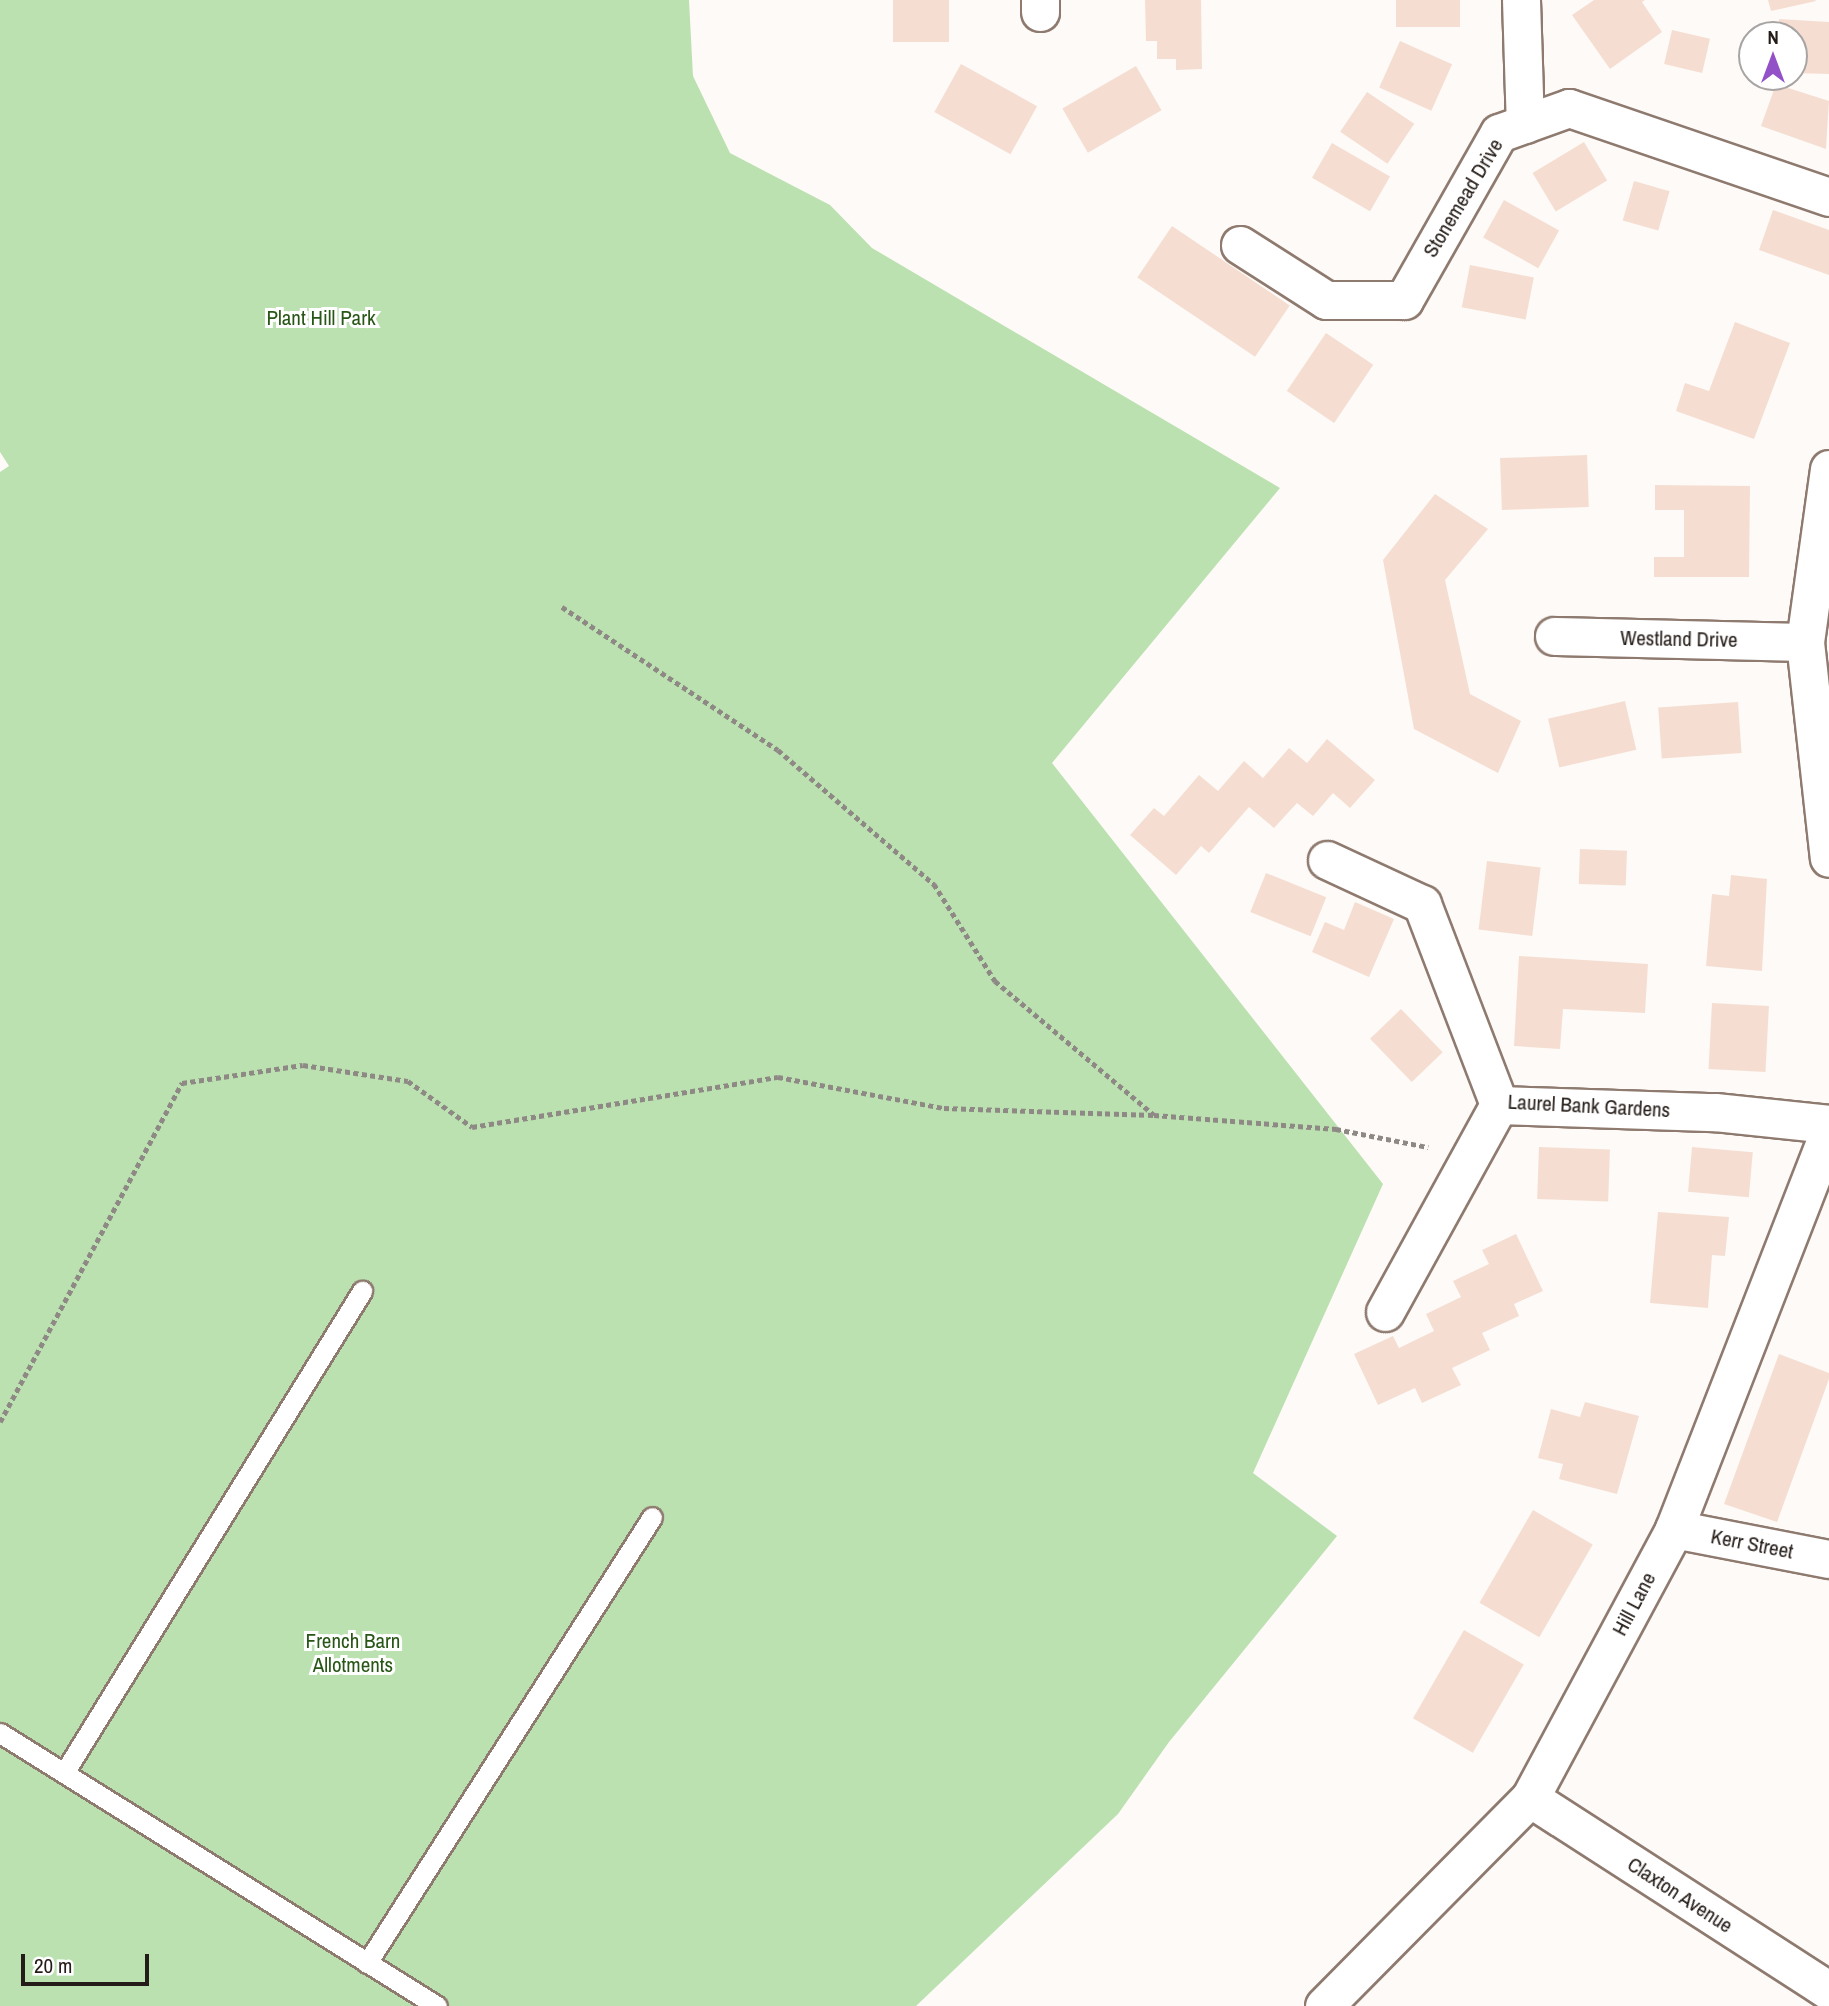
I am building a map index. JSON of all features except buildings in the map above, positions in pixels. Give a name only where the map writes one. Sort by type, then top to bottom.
[{"type":"street","points":[[1521,0],[1525,124]]},
{"type":"street","name":"Stonemead Drive","points":[[1240,245],[1326,300],[1404,300],[1499,133],[1569,108],[1829,197]]},
{"type":"street","points":[[1829,469],[1805,642],[1829,859]]},
{"type":"street","name":"Westland Drive","points":[[1554,636],[1805,642]]},
{"type":"street","name":"Laurel Bank Gardens","points":[[1327,860],[1422,904],[1499,1105],[1715,1112],[1829,1124]]},
{"type":"street","points":[[1385,1312],[1499,1105]]},
{"type":"street","name":"Hill Lane","points":[[1324,2006],[1530,1798],[1674,1529],[1829,1131]]},
{"type":"street","name":"Kerr Street","points":[[1674,1529],[1829,1559]]},
{"type":"street","name":"Claxton Avenue","points":[[1530,1798],[1829,1992]]},
{"type":"lane","points":[[64,1773],[362,1291]]},
{"type":"lane","points":[[367,1963],[652,1517]]},
{"type":"lane","points":[[0,1733],[437,2006]]},
{"type":"path","points":[[562,607],[799,768],[934,884],[995,981],[1154,1115]]},
{"type":"path","points":[[0,1422],[181,1083],[303,1065],[408,1081],[472,1127],[778,1077],[944,1108],[1154,1115],[1368,1133],[1470,1157]]},
{"type":"green space","points":[[0,0],[689,0],[693,76],[730,153],[830,205],[872,248],[1280,488],[1052,763],[1383,1184],[1253,1473],[1337,1536],[1169,1742],[1118,1814],[916,2006],[0,2006],[0,472],[9,466],[0,452]]},
{"type":"park label","name":"Plant Hill Park","points":[[321,318]]},
{"type":"park label","name":"French Barn Allotments","points":[[353,1653]]}]
